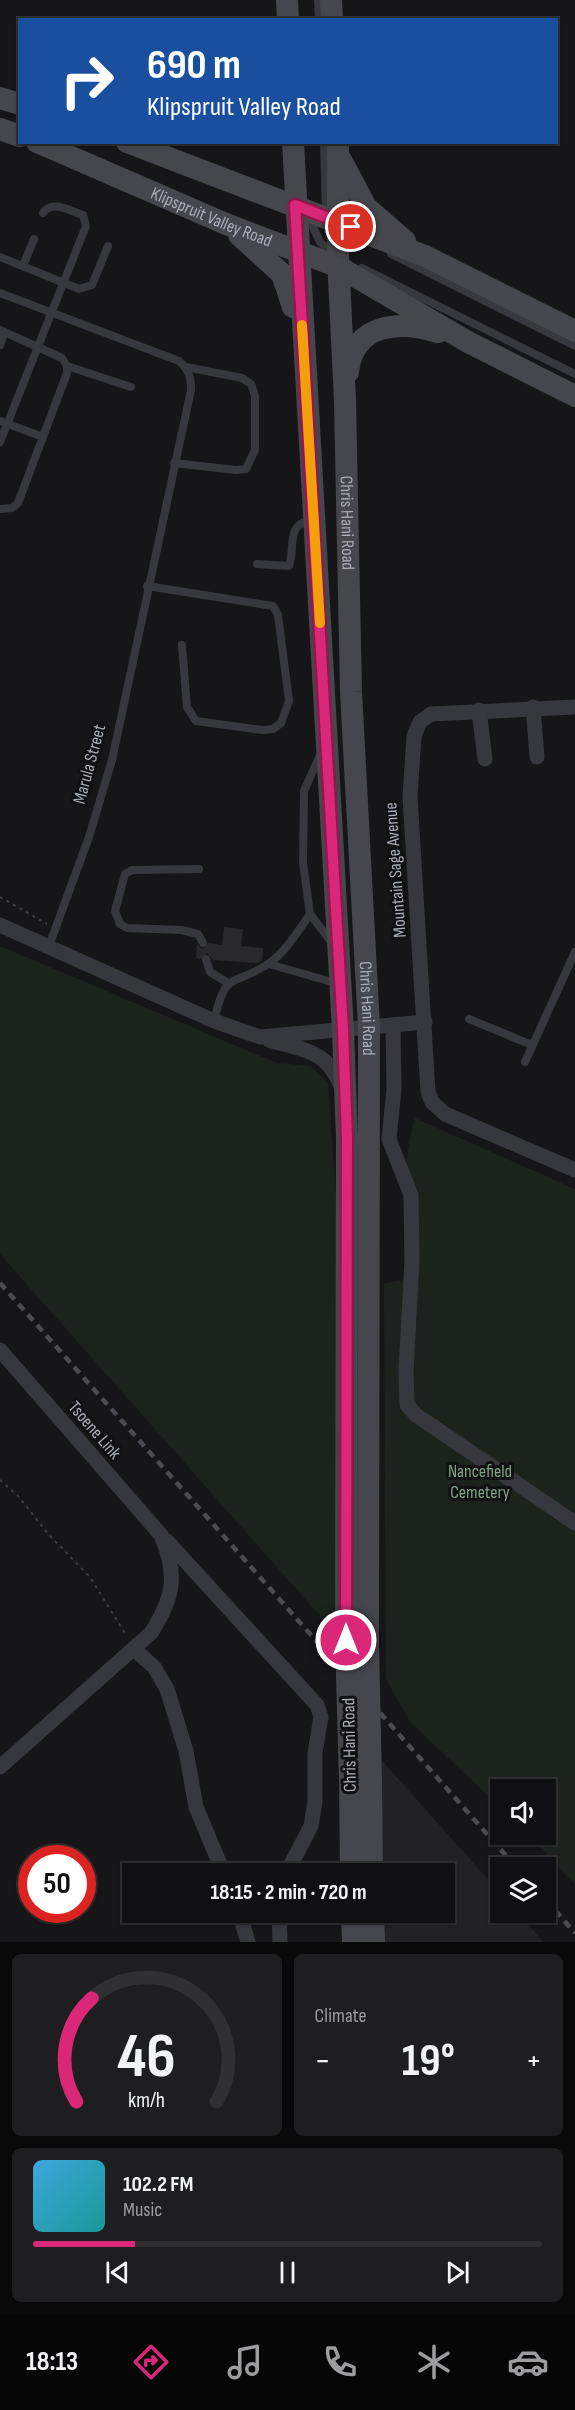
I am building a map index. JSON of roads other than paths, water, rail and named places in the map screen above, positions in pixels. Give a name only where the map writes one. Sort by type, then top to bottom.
[{"type":"main road","points":[[287,0],[288,18]]},
{"type":"main road","points":[[331,0],[332,18]]},
{"type":"main road","points":[[0,98],[18,103]]},
{"type":"main road","points":[[0,129],[18,135]]},
{"type":"main road","name":"Klipspruit Valley Road","points":[[42,144],[226,224],[298,252],[339,262],[468,342],[575,396]]},
{"type":"main road","name":"Klipspruit Valley Road","points":[[132,144],[424,256],[575,331]]},
{"type":"main road","name":"Chris Hani Road","points":[[294,144],[339,262],[345,401],[351,692],[369,1028],[368,1646],[361,1781],[352,1863]]},
{"type":"main road","points":[[333,146],[354,189],[366,207],[386,227],[424,256]]},
{"type":"main road","name":"Chris Hani Road","points":[[333,146],[321,217],[298,252],[343,1030],[346,1640],[371,1863]]},
{"type":"main road","points":[[226,224],[282,274],[302,340]]},
{"type":"main road","points":[[345,401],[349,364],[364,338],[374,331],[416,325],[468,342]]},
{"type":"main road","points":[[352,1923],[353,1942]]},
{"type":"main road","points":[[373,1923],[374,1942]]},
{"type":"street","points":[[533,707],[537,757]]},
{"type":"street","points":[[485,759],[479,710],[575,707]]},
{"type":"street","name":"Mountain Sage Avenue","points":[[479,710],[440,712],[424,718],[414,736],[410,797],[428,1092],[438,1109],[445,1114],[575,1170]]},
{"type":"street","points":[[0,925],[214,1021],[319,1055],[335,1071],[345,1096]]},
{"type":"street","points":[[260,1037],[425,1022]]},
{"type":"street","points":[[393,1025],[394,1089],[389,1139],[411,1195],[412,1261],[406,1370],[407,1405],[416,1415],[575,1523]]},
{"type":"street","name":"Tsoene Link","points":[[0,1350],[161,1534],[317,1705],[321,1717],[315,1753],[315,1801],[311,1826],[292,1863]]},
{"type":"street","name":"Tsoene Link","points":[[134,1649],[151,1633],[164,1613],[172,1583],[169,1554],[161,1534]]},
{"type":"street","points":[[0,1767],[134,1649],[154,1667],[167,1689],[186,1751],[196,1807],[219,1863]]},
{"type":"street","points":[[242,1923],[248,1942]]},
{"type":"street","points":[[279,1923],[280,1942]]},
{"type":"lane","points":[[295,0],[296,18]]},
{"type":"lane","points":[[318,0],[319,18]]},
{"type":"lane","name":"Chris Hani Road","points":[[303,144],[321,217]]},
{"type":"lane","points":[[0,442],[4,423],[39,346],[86,226],[83,215],[55,206],[49,206],[43,213]]},
{"type":"lane","name":"Klipspruit Valley Road","points":[[575,346],[321,217],[320,242],[339,262],[575,374]]},
{"type":"lane","points":[[23,266],[34,239]]},
{"type":"lane","points":[[0,257],[79,289],[92,285],[108,246]]},
{"type":"lane","points":[[0,293],[179,362],[186,368],[242,378],[250,384],[255,396],[255,450],[246,469],[236,470],[174,463]]},
{"type":"lane","points":[[0,345],[3,331],[62,357],[67,366],[67,374],[18,503],[12,508],[0,509]]},
{"type":"lane","points":[[67,366],[131,387]]},
{"type":"lane","name":"Marula Street","points":[[49,946],[89,837],[112,760],[147,586],[191,390],[191,379],[186,368]]},
{"type":"lane","points":[[4,423],[43,437]]},
{"type":"lane","points":[[257,564],[288,566],[296,528],[301,522],[313,520]]},
{"type":"lane","points":[[147,586],[273,606],[278,615],[289,701],[281,723],[273,729],[262,730],[196,721],[187,707],[182,645]]},
{"type":"lane","points":[[327,744],[304,791],[303,862],[310,914],[338,951]]},
{"type":"lane","points":[[199,869],[132,870],[125,874],[115,911],[120,924],[127,928],[181,930],[198,934],[203,943]]},
{"type":"lane","points":[[214,1021],[219,998],[228,983],[269,964],[287,946],[310,914]]},
{"type":"lane","points":[[525,1062],[575,952]]},
{"type":"lane","points":[[206,959],[210,972],[228,983]]},
{"type":"lane","points":[[269,964],[340,984]]},
{"type":"lane","points":[[469,1019],[532,1046]]},
{"type":"railway","points":[[0,1283],[507,1857]]},
{"type":"railway","points":[[556,1911],[575,1933]]},
{"type":"park label","name":"Nancefield Cemetery","points":[[480,1481]]}]
